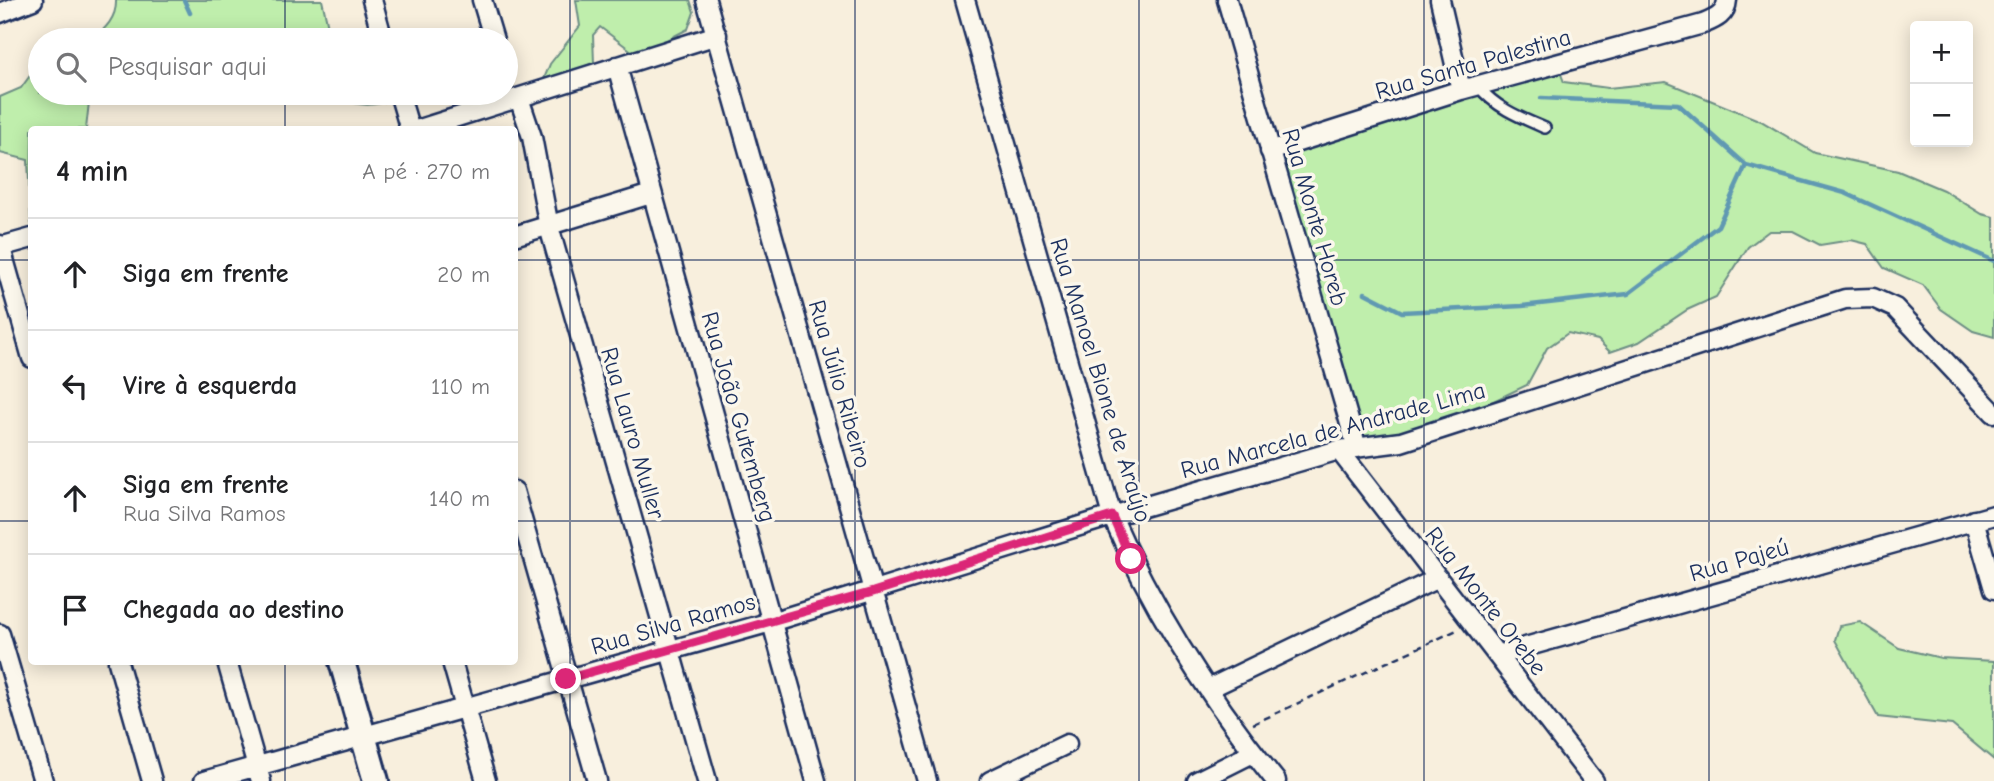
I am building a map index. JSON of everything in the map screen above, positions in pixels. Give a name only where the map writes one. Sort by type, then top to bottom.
[{"type":"street","points":[[0,13],[33,0]]},
{"type":"street","points":[[372,0],[380,28]]},
{"type":"street","points":[[482,0],[490,28]]},
{"type":"street","name":"Rua Júlio Ribeiro","points":[[706,0],[927,781]]},
{"type":"street","name":"Rua Manoel Bione de Araújo","points":[[964,0],[1112,516],[1147,592],[1208,689],[1276,781]]},
{"type":"street","name":"Rua Monte Horeb","points":[[1227,0],[1270,151],[1348,449]]},
{"type":"street","points":[[1440,0],[1470,88]]},
{"type":"street","name":"Rua Santa Palestina","points":[[1270,151],[1470,88],[1703,24],[1721,15],[1727,4]]},
{"type":"street","points":[[518,92],[718,35]]},
{"type":"street","name":"Rua João Gutemberg","points":[[617,66],[816,781]]},
{"type":"street","points":[[403,105],[409,126]]},
{"type":"street","points":[[427,126],[483,105]]},
{"type":"street","name":"Rua Lauro Muller","points":[[517,105],[532,137],[549,227],[707,781]]},
{"type":"street","points":[[518,235],[652,194]]},
{"type":"street","points":[[28,239],[0,247],[28,344]]},
{"type":"street","name":"Rua Marcela de Andrade Lima","points":[[873,592],[1112,516],[1348,449],[1402,442],[1845,299],[1873,298],[1895,308],[1994,414]]},
{"type":"street","name":"Rua Monte Orebe","points":[[1348,449],[1438,578],[1594,781]]},
{"type":"street","points":[[518,505],[597,781]]},
{"type":"street","name":"Rua Pajeú","points":[[1497,654],[1994,514]]},
{"type":"street","points":[[1974,520],[1994,589]]},
{"type":"street","points":[[1208,689],[1438,578]]},
{"type":"street","name":"Rua Silva Ramos","points":[[204,781],[259,773],[363,734],[669,651],[873,592]]},
{"type":"street","points":[[0,634],[43,781]]},
{"type":"street","points":[[119,665],[152,781]]},
{"type":"street","points":[[228,665],[259,773]]},
{"type":"street","points":[[343,665],[376,781]]},
{"type":"street","points":[[453,665],[486,781]]},
{"type":"street","points":[[990,781],[1067,744]]},
{"type":"street","points":[[1197,781],[1253,753]]},
{"type":"lane","points":[[1470,88],[1506,111],[1545,128]]},
{"type":"path","points":[[1237,731],[1473,623]]},
{"type":"green space","points":[[116,0],[322,0],[328,28],[104,28],[116,7]]},
{"type":"green space","points":[[576,0],[690,0],[694,12],[688,29],[645,51],[633,52],[600,27],[593,35],[594,63],[543,81],[550,64],[580,26]]},
{"type":"green space","points":[[1559,69],[1564,82],[1608,88],[1666,82],[1761,121],[1815,153],[1898,171],[1943,190],[1982,214],[1994,217],[1994,337],[1973,331],[1941,309],[1923,285],[1884,268],[1867,244],[1851,240],[1820,245],[1793,231],[1769,231],[1748,247],[1716,297],[1687,310],[1639,342],[1610,352],[1598,340],[1568,333],[1547,348],[1527,385],[1481,407],[1388,438],[1365,441],[1282,168],[1285,161],[1304,147]]},
{"type":"green space","points":[[28,78],[28,105],[89,105],[86,126],[28,126],[28,160],[0,153],[0,97],[21,88]]},
{"type":"green space","points":[[1860,622],[1899,648],[1941,658],[1994,661],[1994,760],[1952,725],[1878,717],[1835,640],[1839,626]]},
{"type":"waterway","points":[[184,0],[190,13]]},
{"type":"waterway","points":[[1541,98],[1678,104],[1746,165],[1845,193],[1994,261]]},
{"type":"waterway","points":[[1365,293],[1402,312],[1522,306],[1628,294],[1718,226],[1746,165]]},
{"type":"route","points":[[566,679],[873,592],[1112,516],[1131,559]]}]
